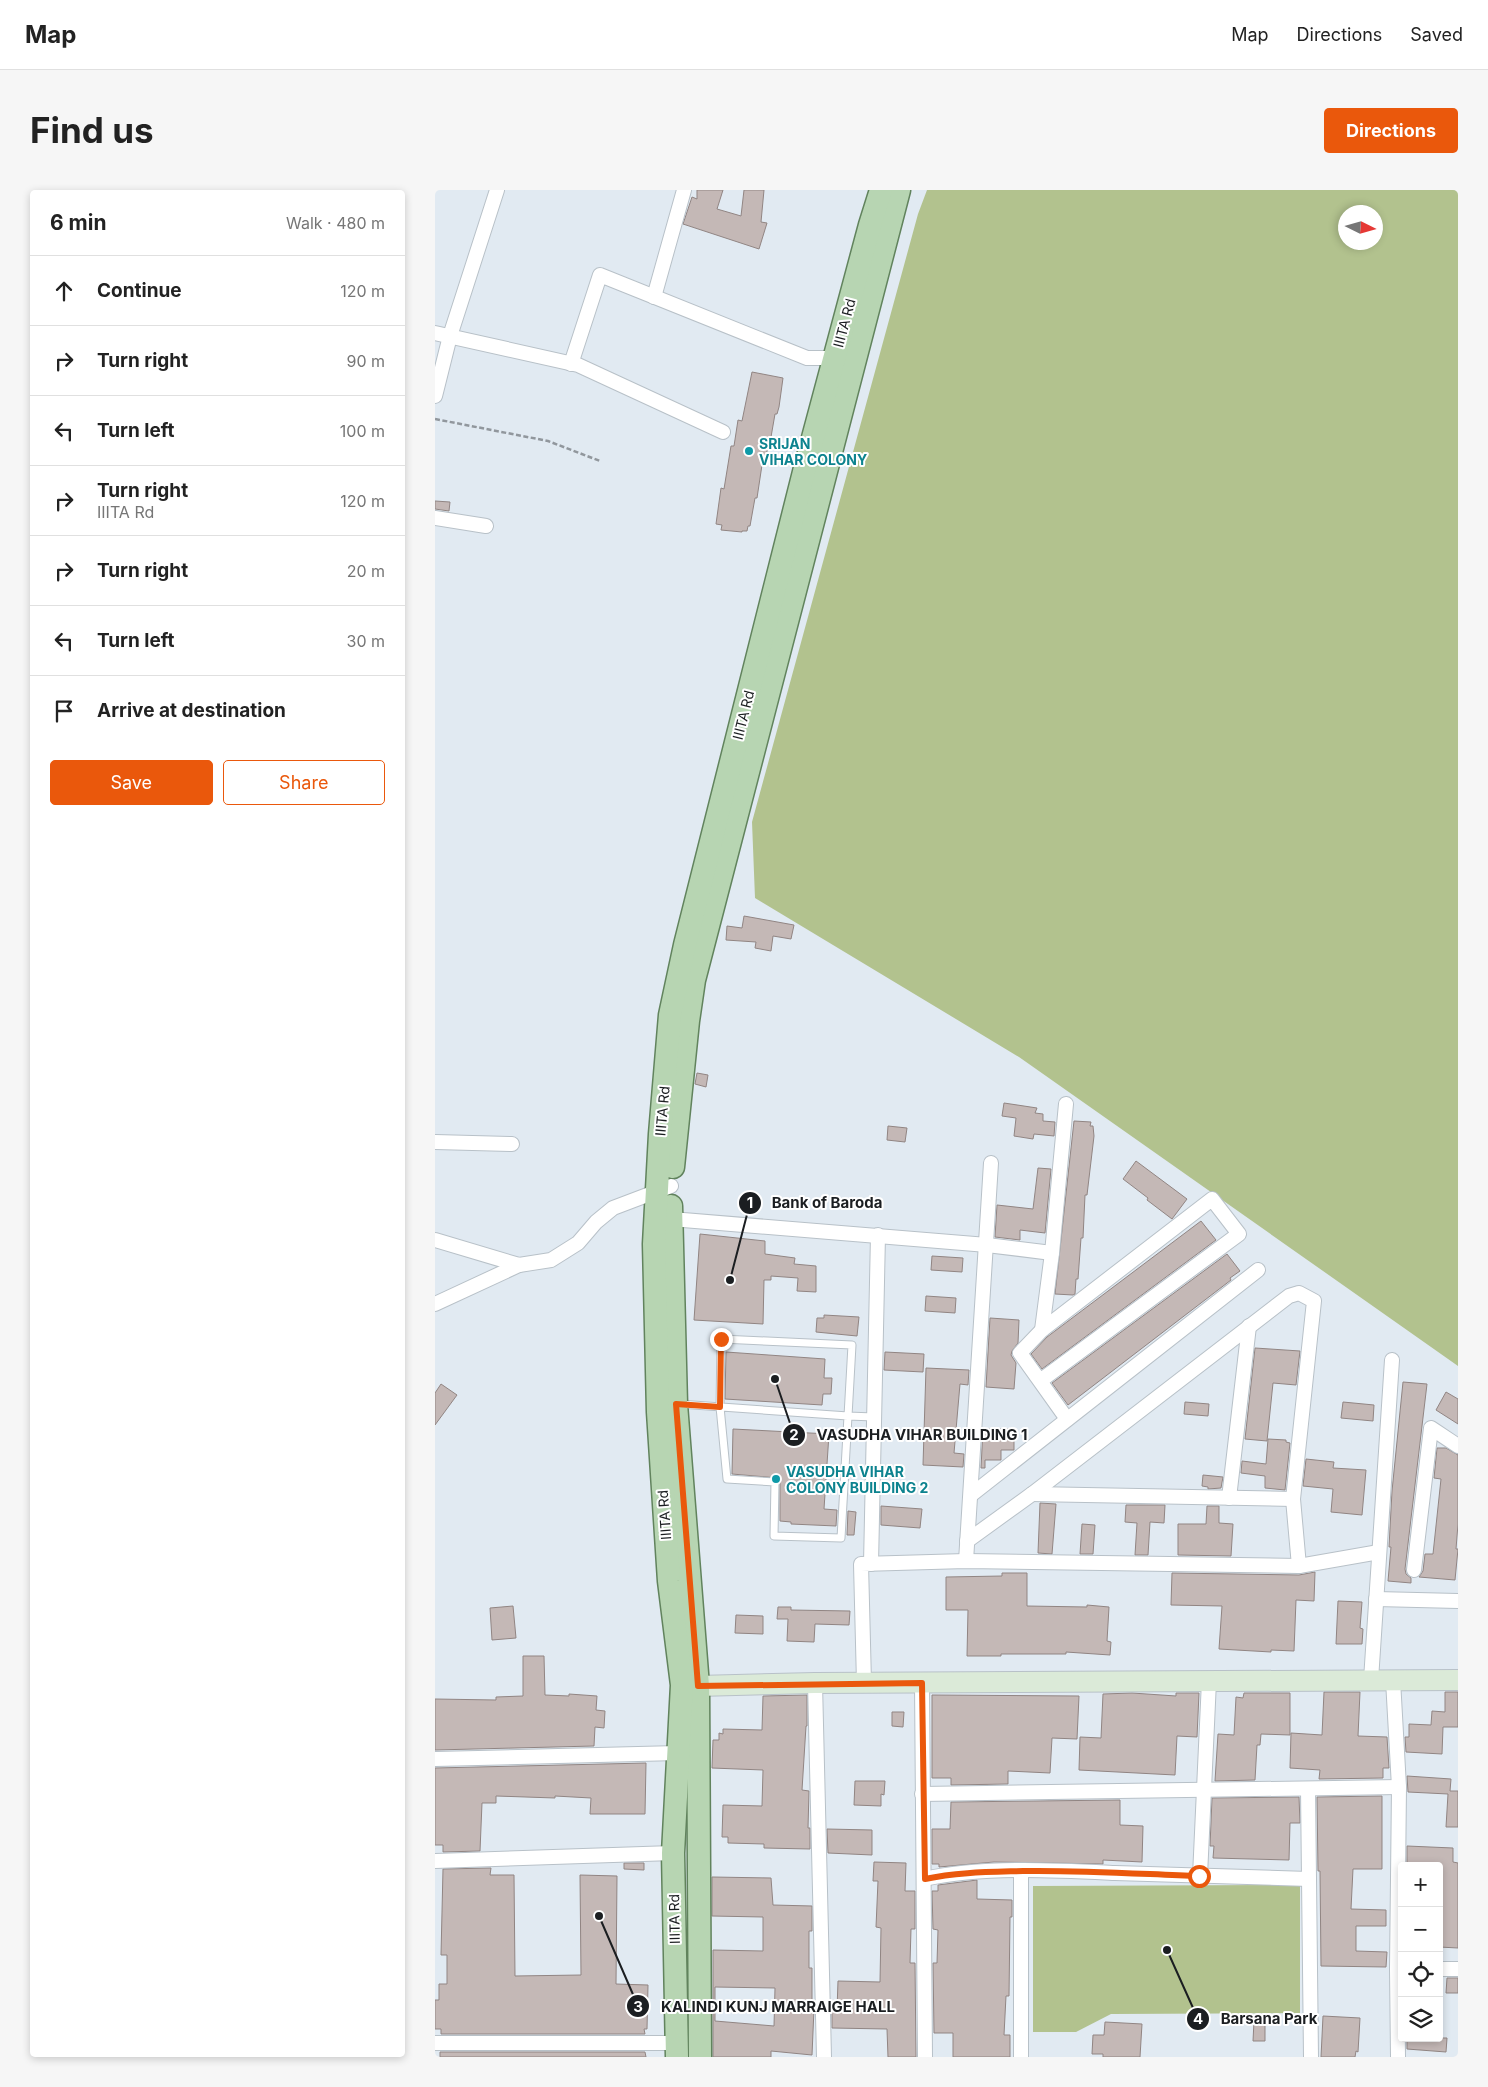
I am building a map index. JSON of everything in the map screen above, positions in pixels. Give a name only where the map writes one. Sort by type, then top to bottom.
[{"type":"main road","name":"IIITA Rd","points":[[693,947],[834,358],[881,190]]},
{"type":"main road","name":"IIITA Rd","points":[[676,2050],[673,1853],[678,1753],[690,1686],[669,1581],[657,1412],[655,1244],[663,1189],[670,1015],[693,947],[899,190]]},
{"type":"main road","name":"IIITA Rd","points":[[663,1189],[671,1219],[676,1404],[690,1686],[700,2057]]},
{"type":"street","points":[[435,396],[450,336],[497,190]]},
{"type":"street","points":[[654,297],[684,190]]},
{"type":"street","points":[[571,364],[600,276],[807,358],[834,358]]},
{"type":"street","points":[[435,333],[578,365],[723,432]]},
{"type":"street","points":[[435,518],[486,526]]},
{"type":"street","points":[[1042,1330],[1052,1253],[1066,1104]]},
{"type":"street","points":[[435,1142],[512,1144]]},
{"type":"street","points":[[966,1561],[991,1163]]},
{"type":"street","points":[[435,1304],[519,1265],[551,1260],[578,1243],[596,1222],[613,1208],[663,1189]]},
{"type":"street","points":[[1040,1381],[1239,1234],[1212,1199],[1042,1330],[1019,1353],[1067,1419]]},
{"type":"street","points":[[671,1219],[878,1235],[1052,1253]]},
{"type":"street","points":[[871,1564],[878,1235]]},
{"type":"street","points":[[435,1240],[519,1265]]},
{"type":"street","points":[[971,1496],[1258,1270]]},
{"type":"street","points":[[967,1541],[1032,1494],[1289,1296],[1299,1293],[1313,1300],[1293,1499],[1299,1566]]},
{"type":"street","points":[[1229,1498],[1249,1326]]},
{"type":"street","points":[[1371,1680],[1391,1360]]},
{"type":"street","points":[[1414,1570],[1431,1428],[1458,1446]]},
{"type":"street","points":[[1032,1494],[1293,1499]]},
{"type":"street","points":[[864,1683],[861,1564],[966,1561],[1299,1566],[1379,1552]]},
{"type":"street","points":[[1376,1599],[1458,1601]]},
{"type":"street","points":[[1393,1680],[1399,1787],[1399,1952]]},
{"type":"street","points":[[690,1686],[815,1683],[1458,1680]]},
{"type":"street","points":[[1199,1876],[1209,1681]]},
{"type":"street","points":[[815,1683],[824,2057]]},
{"type":"street","points":[[922,1683],[925,2057]]},
{"type":"street","points":[[435,1759],[678,1753]]},
{"type":"street","points":[[922,1794],[1399,1787]]},
{"type":"street","points":[[1308,1788],[1311,2057]]},
{"type":"street","points":[[435,1861],[673,1853]]},
{"type":"street","points":[[925,1879],[977,1872],[1061,1870],[1309,1879]]},
{"type":"street","points":[[1021,1871],[1021,2057]]},
{"type":"street","points":[[1443,1969],[1458,1969]]},
{"type":"street","points":[[1399,1997],[1399,2057]]},
{"type":"street","points":[[435,2044],[676,2050]]},
{"type":"lane","points":[[721,1339],[852,1345],[848,1416],[841,1538],[773,1536],[775,1482],[727,1479],[720,1407],[721,1339]]},
{"type":"lane","points":[[676,1404],[848,1416],[874,1416]]},
{"type":"path","points":[[435,419],[548,441],[600,461]]},
{"type":"green space","points":[[927,190],[1458,190],[1458,1366],[1019,1057],[755,898],[752,822],[918,214]]},
{"type":"green space","points":[[1300,1885],[1300,2013],[1111,2014],[1076,2032],[1033,2032],[1033,1886]]},
{"type":"building","points":[[697,190],[723,190],[717,209],[741,216],[744,190],[764,190],[761,222],[767,223],[759,249],[683,224],[692,197],[697,199]]},
{"type":"building","name":"SRIJAN VIHAR COLONY","points":[[752,372],[783,378],[779,407],[777,414],[775,414],[771,437],[769,437],[765,465],[762,465],[750,526],[748,526],[747,531],[742,532],[721,530],[722,525],[716,524],[721,488],[724,489],[731,446],[734,446],[738,420],[742,421]]},
{"type":"building","points":[[435,501],[450,502],[449,511],[435,509]]},
{"type":"building","points":[[744,916],[794,925],[791,939],[773,936],[771,951],[755,948],[756,942],[726,940],[727,926],[742,928]]},
{"type":"building","points":[[697,1073],[708,1075],[706,1087],[695,1084]]},
{"type":"building","points":[[1004,1103],[1037,1108],[1035,1113],[1043,1114],[1043,1121],[1055,1122],[1054,1136],[1034,1134],[1033,1139],[1014,1136],[1016,1118],[1002,1116]]},
{"type":"building","points":[[1074,1121],[1091,1122],[1090,1126],[1093,1126],[1094,1136],[1087,1195],[1085,1195],[1083,1238],[1081,1238],[1075,1294],[1055,1294]]},
{"type":"building","points":[[888,1126],[907,1128],[905,1142],[887,1140]]},
{"type":"building","points":[[1136,1161],[1187,1199],[1172,1219],[1123,1179]]},
{"type":"building","points":[[1038,1168],[1051,1169],[1045,1233],[1020,1230],[1020,1240],[995,1237],[997,1205],[1033,1209]]},
{"type":"building","points":[[1201,1221],[1216,1240],[1042,1369],[1031,1354],[1047,1337]]},
{"type":"building","points":[[700,1234],[765,1241],[765,1254],[795,1258],[794,1264],[816,1266],[816,1292],[797,1291],[798,1278],[771,1276],[771,1280],[764,1280],[763,1324],[694,1320]]},
{"type":"building","points":[[1227,1254],[1240,1271],[1230,1278],[1231,1280],[1068,1405],[1052,1383]]},
{"type":"building","points":[[932,1256],[963,1258],[962,1272],[931,1270]]},
{"type":"building","points":[[926,1296],[956,1298],[955,1313],[925,1311]]},
{"type":"building","points":[[824,1315],[859,1317],[857,1336],[816,1332],[817,1318],[824,1318]]},
{"type":"building","points":[[990,1318],[1019,1320],[1018,1343],[1011,1355],[1016,1363],[1014,1389],[986,1387]]},
{"type":"building","points":[[1255,1348],[1300,1351],[1296,1385],[1273,1383],[1267,1441],[1245,1439]]},
{"type":"building","points":[[726,1352],[825,1359],[824,1378],[832,1378],[831,1394],[823,1394],[822,1405],[725,1399]]},
{"type":"building","points":[[885,1352],[924,1354],[923,1372],[884,1370]]},
{"type":"building","points":[[926,1368],[969,1370],[968,1385],[960,1384],[954,1453],[964,1454],[963,1467],[923,1465]]},
{"type":"building","points":[[1403,1382],[1427,1384],[1405,1569],[1406,1574],[1411,1578],[1411,1583],[1388,1581],[1392,1491]]},
{"type":"building","points":[[441,1384],[457,1395],[435,1425],[435,1393]]},
{"type":"building","points":[[1446,1392],[1458,1399],[1458,1424],[1436,1410]]},
{"type":"building","points":[[1185,1402],[1209,1404],[1208,1416],[1184,1414]]},
{"type":"building","points":[[1343,1402],[1374,1405],[1373,1421],[1341,1418]]},
{"type":"building","name":"VASUDHA VIHAR COLONY BUILDING 2","points":[[733,1429],[829,1434],[824,1509],[837,1510],[836,1526],[791,1524],[791,1522],[780,1521],[780,1482],[778,1478],[732,1474]]},
{"type":"building","points":[[983,1429],[1014,1429],[1014,1450],[1001,1450],[1001,1460],[985,1460],[985,1468],[981,1468]]},
{"type":"building","points":[[1268,1439],[1286,1440],[1286,1442],[1290,1443],[1285,1490],[1265,1488],[1265,1476],[1241,1473],[1242,1461],[1266,1464]]},
{"type":"building","points":[[1437,1448],[1446,1448],[1458,1455],[1456,1549],[1458,1549],[1455,1580],[1419,1577],[1423,1571],[1425,1554],[1433,1554],[1441,1479],[1434,1478]]},
{"type":"building","points":[[1306,1459],[1334,1462],[1333,1468],[1366,1470],[1362,1515],[1331,1512],[1333,1489],[1303,1486]]},
{"type":"building","points":[[1203,1475],[1223,1477],[1221,1488],[1208,1489],[1208,1487],[1202,1486]]},
{"type":"building","points":[[1040,1503],[1056,1504],[1052,1554],[1038,1553]]},
{"type":"building","points":[[1126,1505],[1165,1505],[1164,1523],[1150,1522],[1148,1555],[1135,1555],[1137,1523],[1125,1522]]},
{"type":"building","points":[[881,1506],[922,1509],[920,1528],[881,1525]]},
{"type":"building","points":[[1207,1506],[1219,1506],[1219,1523],[1233,1524],[1231,1556],[1178,1555],[1178,1524],[1206,1524]]},
{"type":"building","points":[[848,1511],[856,1512],[854,1535],[847,1535]]},
{"type":"building","points":[[1082,1524],[1095,1525],[1093,1554],[1080,1554]]},
{"type":"building","points":[[1315,1572],[1314,1601],[1296,1600],[1294,1651],[1271,1650],[1271,1652],[1219,1649],[1222,1606],[1171,1605],[1172,1573],[1299,1575]]},
{"type":"building","points":[[1002,1573],[1027,1573],[1027,1606],[1087,1607],[1087,1605],[1109,1607],[1107,1641],[1111,1642],[1110,1655],[1066,1652],[1066,1654],[967,1656],[968,1610],[946,1610],[946,1577],[1002,1576]]},
{"type":"building","points":[[1338,1601],[1362,1602],[1360,1628],[1363,1629],[1362,1644],[1336,1644]]},
{"type":"building","points":[[513,1606],[516,1638],[492,1640],[490,1608]]},
{"type":"building","points":[[778,1607],[791,1607],[791,1610],[850,1611],[849,1625],[815,1624],[814,1642],[787,1641],[788,1619],[777,1619]]},
{"type":"building","points":[[736,1615],[763,1616],[763,1634],[735,1633]]},
{"type":"building","points":[[523,1656],[544,1656],[545,1695],[597,1696],[596,1710],[605,1711],[604,1728],[595,1727],[594,1746],[435,1750],[435,1699],[496,1700],[496,1697],[523,1696]]},
{"type":"building","points":[[1324,1692],[1360,1692],[1358,1736],[1387,1737],[1389,1768],[1383,1768],[1383,1778],[1319,1779],[1320,1770],[1290,1768],[1291,1733],[1322,1735]]},
{"type":"building","points":[[1445,1692],[1458,1692],[1458,1727],[1443,1727],[1442,1754],[1406,1752],[1405,1737],[1409,1737],[1409,1724],[1431,1725],[1432,1711],[1445,1712]]},
{"type":"building","points":[[1132,1693],[1176,1696],[1176,1693],[1199,1693],[1197,1737],[1177,1736],[1175,1775],[1079,1770],[1080,1737],[1101,1738],[1103,1694]]},
{"type":"building","points":[[1244,1693],[1290,1693],[1290,1735],[1261,1734],[1260,1745],[1257,1745],[1255,1780],[1215,1781],[1218,1734],[1234,1735],[1236,1697],[1243,1698]]},
{"type":"building","points":[[807,1695],[807,1726],[802,1790],[809,1791],[808,1828],[810,1828],[810,1849],[764,1848],[764,1844],[728,1843],[728,1837],[722,1837],[723,1805],[762,1806],[763,1770],[712,1768],[713,1740],[719,1740],[719,1733],[723,1734],[723,1729],[762,1730],[763,1696]]},
{"type":"building","points":[[932,1695],[1079,1696],[1077,1739],[1052,1738],[1050,1773],[1008,1771],[1008,1784],[951,1785],[951,1778],[932,1778]]},
{"type":"building","points":[[892,1712],[904,1712],[903,1727],[892,1726]]},
{"type":"building","points":[[646,1763],[645,1814],[590,1814],[591,1798],[496,1796],[496,1803],[482,1803],[480,1851],[443,1852],[443,1845],[435,1845],[435,1768]]},
{"type":"building","points":[[1407,1776],[1451,1779],[1450,1791],[1458,1791],[1458,1827],[1446,1827],[1448,1794],[1408,1792]]},
{"type":"building","points":[[855,1781],[885,1781],[884,1795],[881,1794],[881,1806],[854,1805]]},
{"type":"building","points":[[1382,1796],[1382,1869],[1353,1869],[1351,1909],[1386,1910],[1386,1926],[1356,1926],[1356,1951],[1387,1952],[1386,1967],[1321,1966],[1317,1797]]},
{"type":"building","points":[[1299,1797],[1300,1823],[1290,1823],[1289,1860],[1213,1858],[1214,1846],[1210,1846],[1212,1798]]},
{"type":"building","points":[[1120,1800],[1120,1825],[1143,1826],[1142,1862],[1103,1860],[1103,1864],[994,1862],[939,1867],[939,1864],[932,1864],[932,1829],[950,1829],[951,1802]]},
{"type":"building","points":[[827,1829],[872,1830],[872,1855],[828,1853]]},
{"type":"building","points":[[1407,1846],[1453,1848],[1453,1862],[1458,1863],[1458,1948],[1443,1947],[1443,1862],[1407,1862]]},
{"type":"building","points":[[874,1862],[906,1863],[905,1891],[915,1891],[915,1929],[911,1929],[910,1963],[915,1963],[916,2057],[888,2057],[887,2029],[832,2028],[832,2010],[837,2010],[838,1981],[880,1982],[881,1928],[876,1927],[878,1881],[873,1881]]},
{"type":"building","points":[[624,1863],[644,1863],[644,1870],[624,1869]]},
{"type":"building","points":[[491,1868],[490,1875],[514,1875],[515,1976],[581,1975],[580,1875],[617,1876],[616,1984],[648,1985],[647,2029],[644,2029],[645,2034],[441,2034],[441,2029],[435,2029],[435,2000],[439,2000],[439,1984],[447,1984],[447,1955],[441,1955],[443,1869]]},
{"type":"building","points":[[712,1877],[771,1878],[773,1905],[812,1906],[812,1931],[809,1931],[809,1968],[812,1968],[812,2009],[814,2009],[812,2055],[771,2051],[771,2057],[713,2057],[713,1950],[763,1951],[763,1917],[712,1916]],"holes":[[[715,1987],[775,1988],[774,2026],[715,2021]]]},
{"type":"building","points":[[977,1880],[977,1899],[1012,1900],[1009,1996],[1006,1996],[1004,2035],[1010,2035],[1010,2057],[953,2057],[953,2033],[934,2033],[933,1963],[937,1963],[938,1930],[933,1929],[932,1891],[938,1891],[938,1885]]},
{"type":"building","points":[[1447,1978],[1458,1978],[1458,1993],[1446,1993]]},
{"type":"building","points":[[1323,2016],[1360,2018],[1358,2052],[1356,2051],[1355,2057],[1321,2057]]},
{"type":"building","points":[[1254,2021],[1265,2021],[1265,2041],[1253,2041]]},
{"type":"building","points":[[1105,2022],[1142,2024],[1140,2057],[1103,2057],[1103,2054],[1092,2054],[1093,2035],[1104,2035]]},
{"type":"building","points":[[1443,2038],[1447,2038],[1446,2052],[1407,2049],[1407,2042],[1443,2042]]},
{"type":"building","points":[[440,2052],[645,2052],[646,2057],[440,2057]]},
{"type":"place","name":"SRIJAN VIHAR COLONY","points":[[749,451]]},
{"type":"place","name":"Bank of Baroda","points":[[730,1280]]},
{"type":"place","name":"VASUDHA VIHAR BUILDING 1","points":[[775,1379]]},
{"type":"place","name":"VASUDHA VIHAR COLONY BUILDING 2","points":[[776,1479]]},
{"type":"place","name":"KALINDI KUNJ MARRAIGE HALL","points":[[599,1916]]},
{"type":"place","name":"Barsana Park","points":[[1167,1950]]},
{"type":"route","points":[[721,1339],[720,1407],[676,1404],[698,1686],[922,1683],[922,1794],[925,1879],[986,1871],[1061,1870],[1199,1876]]}]
